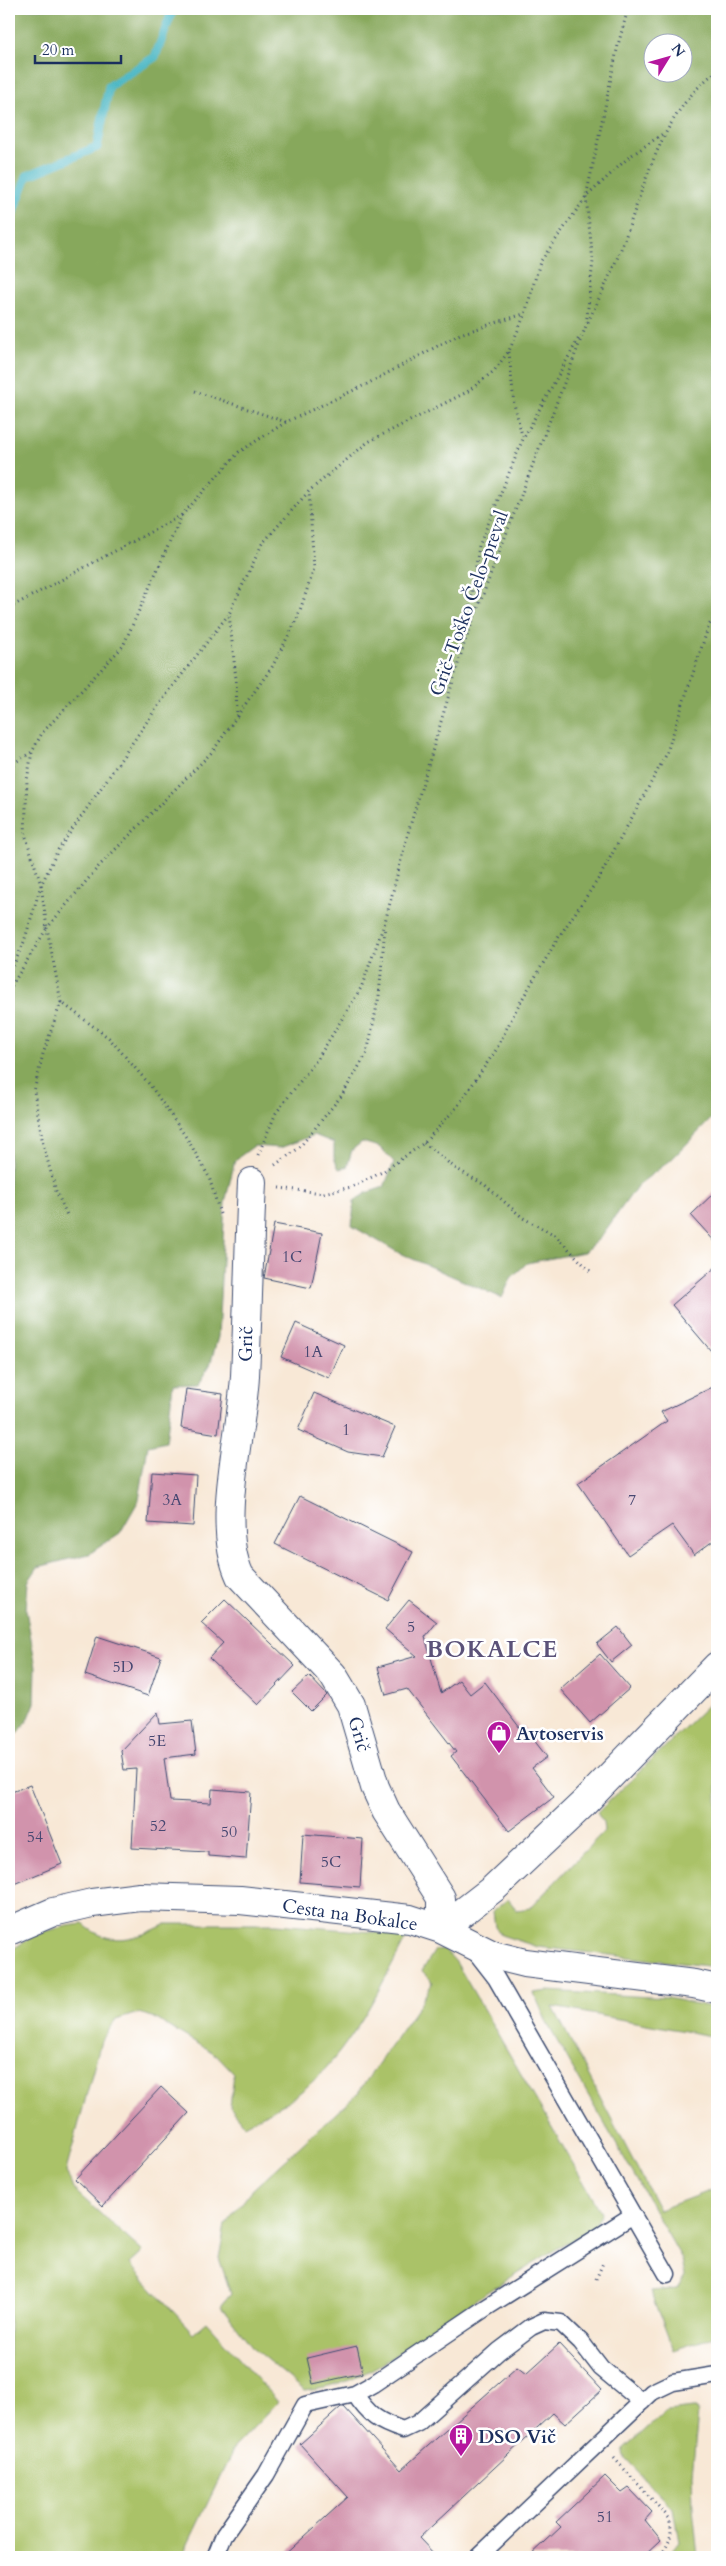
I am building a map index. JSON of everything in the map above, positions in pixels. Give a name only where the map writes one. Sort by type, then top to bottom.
[{"type":"street","name":"Grič","points":[[252,1182],[244,1377],[232,1488],[230,1534],[233,1561],[240,1576],[333,1675],[351,1705],[376,1787],[386,1811],[441,1898],[441,1929]]},
{"type":"street","points":[[441,1929],[494,1888],[576,1810],[717,1666]]},
{"type":"street","name":"Cesta na Bokalce","points":[[9,1931],[53,1912],[92,1903],[140,1897],[240,1900],[410,1919],[441,1929],[493,1955],[525,1963],[717,1989]]},
{"type":"lane","points":[[469,1943],[496,1978],[667,2274]]},
{"type":"lane","points":[[215,2557],[224,2535],[266,2475],[305,2405],[355,2394],[633,2215]]},
{"type":"lane","points":[[355,2394],[365,2409],[382,2423],[404,2430],[418,2423],[499,2351],[531,2327],[544,2321],[561,2323],[580,2342],[601,2368],[642,2402]]},
{"type":"lane","points":[[478,2557],[652,2392],[667,2385],[717,2375]]},
{"type":"path","name":"Grič-Toško Čelo-preval","points":[[252,1182],[259,1152],[276,1113],[318,1058],[361,988],[385,922],[408,833],[464,644],[586,326],[593,261],[586,196],[618,45],[628,9]]},
{"type":"path","points":[[464,644],[479,546],[523,439],[586,326],[620,251],[664,133],[678,110],[717,71]]},
{"type":"path","points":[[9,975],[24,942],[41,885],[58,850],[154,710],[228,614],[262,544],[309,491],[368,442],[467,392],[494,371],[509,351],[525,314],[540,262],[586,196],[629,157],[664,133]]},
{"type":"path","points":[[68,1217],[56,1190],[43,1144],[34,1091],[43,1054],[61,1002],[41,885],[25,834],[27,780],[32,752],[42,733],[123,646],[182,515],[239,452],[286,422],[367,384],[460,334],[525,314]]},
{"type":"path","points":[[509,351],[514,404],[523,439]]},
{"type":"path","points":[[195,391],[286,422]]},
{"type":"path","points":[[9,990],[47,928],[99,866],[213,751],[272,667],[297,619],[314,569],[309,491]]},
{"type":"path","points":[[9,608],[182,515]]},
{"type":"path","points":[[228,614],[236,679],[237,716]]},
{"type":"path","points":[[252,1182],[291,1191],[323,1193],[352,1187],[384,1170],[424,1143],[458,1107],[496,1050],[517,1008],[558,938],[604,869],[666,755],[709,625],[717,615]]},
{"type":"path","points":[[9,766],[32,752]]},
{"type":"path","points":[[252,1182],[299,1148],[342,1096],[367,1054],[379,996],[385,922]]},
{"type":"path","points":[[61,1002],[109,1038],[150,1085],[188,1140],[209,1177],[222,1219]]},
{"type":"path","points":[[424,1143],[455,1168],[485,1184],[523,1218],[555,1235],[592,1273]]},
{"type":"path","points":[[599,2444],[631,2475],[669,2518],[672,2526],[671,2538],[659,2557]]},
{"type":"green space","points":[[9,9],[717,9],[717,1113],[671,1160],[638,1185],[600,1238],[584,1252],[527,1263],[511,1278],[502,1298],[399,1253],[352,1226],[354,1201],[366,1193],[384,1187],[394,1162],[379,1147],[362,1142],[352,1150],[347,1167],[339,1169],[334,1158],[334,1143],[314,1135],[280,1148],[254,1146],[235,1160],[225,1203],[218,1337],[210,1365],[198,1384],[173,1385],[166,1442],[148,1446],[139,1500],[120,1533],[89,1554],[38,1567],[28,1582],[26,1610],[36,1667],[35,1703],[28,1720],[9,1745]]},
{"type":"green space","points":[[717,1696],[717,1967],[538,1947],[501,1935],[495,1927],[493,1911],[508,1899],[517,1910],[530,1908],[604,1831],[603,1822],[597,1813]]},
{"type":"green space","points":[[83,1924],[93,1932],[114,1939],[134,1937],[166,1924],[276,1924],[408,1935],[361,2021],[332,2061],[298,2094],[245,2125],[230,2107],[234,2073],[217,2055],[153,2017],[138,2013],[116,2020],[101,2041],[66,2171],[73,2189],[143,2252],[130,2264],[193,2333],[206,2322],[278,2402],[234,2448],[188,2544],[184,2557],[9,2557],[9,1952],[44,1932]]},
{"type":"green space","points":[[444,1949],[456,1962],[601,2212],[594,2228],[494,2287],[388,2360],[348,2381],[305,2391],[254,2349],[221,2306],[231,2294],[219,2258],[225,2225],[252,2190],[357,2094],[420,2004],[433,1982],[422,1971],[435,1950]]},
{"type":"green space","points":[[548,1991],[667,1998],[717,2008],[717,2037],[553,2007],[659,2210],[714,2189],[717,2175],[717,2336],[673,2350],[651,2291],[677,2289],[685,2276],[682,2259],[548,2025],[534,1993]]},
{"type":"green space","points":[[696,2408],[698,2413],[692,2474],[698,2557],[667,2557],[679,2542],[673,2508],[625,2459],[623,2453],[624,2449],[663,2414],[668,2411]]},
{"type":"building","points":[[717,1190],[717,1244],[691,1215]]},
{"type":"building","points":[[274,1224],[322,1233],[311,1288],[264,1278]]},
{"type":"building","points":[[717,1266],[717,1358],[672,1305]]},
{"type":"building","points":[[296,1323],[344,1345],[329,1378],[281,1357]]},
{"type":"building","points":[[717,1385],[717,1538],[694,1555],[672,1525],[628,1555],[578,1483],[667,1421],[661,1412]]},
{"type":"building","points":[[186,1389],[223,1394],[218,1434],[181,1428]]},
{"type":"building","points":[[314,1393],[395,1427],[382,1457],[348,1452],[298,1430]]},
{"type":"building","points":[[152,1472],[196,1475],[193,1526],[148,1523]]},
{"type":"building","points":[[300,1496],[413,1552],[388,1600],[275,1544]]},
{"type":"building","points":[[225,1599],[295,1666],[258,1705],[209,1658],[223,1643],[201,1623]]},
{"type":"building","name":"Avtoservis","points":[[409,1600],[437,1622],[425,1637],[441,1693],[459,1680],[470,1694],[485,1682],[520,1728],[523,1726],[547,1757],[532,1768],[554,1797],[509,1831],[451,1756],[456,1752],[407,1689],[386,1695],[378,1667],[417,1656],[385,1629]]},
{"type":"building","points":[[618,1627],[632,1645],[611,1662],[597,1644]]},
{"type":"building","points":[[97,1636],[161,1657],[148,1696],[85,1675]]},
{"type":"building","points":[[600,1654],[630,1688],[590,1723],[560,1689]]},
{"type":"building","points":[[309,1676],[327,1695],[311,1711],[292,1692]]},
{"type":"building","points":[[158,1712],[160,1724],[192,1721],[196,1754],[164,1758],[170,1801],[211,1803],[212,1789],[251,1792],[246,1859],[208,1856],[208,1852],[132,1848],[136,1769],[124,1770],[121,1751]]},
{"type":"building","points":[[30,1785],[62,1864],[9,1886],[9,1793]]},
{"type":"building","points":[[303,1834],[363,1839],[360,1887],[300,1882]]},
{"type":"building","points":[[161,2087],[189,2113],[103,2206],[75,2179]]},
{"type":"building","name":"DSO Vič","points":[[559,2344],[602,2390],[565,2424],[553,2413],[419,2538],[437,2557],[282,2557],[348,2497],[300,2444],[341,2407],[344,2407],[401,2470],[517,2367],[526,2374]]},
{"type":"building","points":[[357,2346],[363,2373],[313,2384],[307,2358]]},
{"type":"building","name":"DSO Vič","points":[[605,2476],[622,2493],[629,2488],[652,2512],[645,2520],[661,2540],[643,2557],[529,2557],[561,2527],[556,2522]]},
{"type":"waterway","points":[[9,223],[27,176],[97,147],[109,86],[155,57],[172,12],[176,9]]},
{"type":"place","name":"Avtoservis","points":[[499,1754]]},
{"type":"place","name":"DSO Vič","points":[[461,2457]]},
{"type":"district","name":"BOKALCE","points":[[492,1649]]}]
